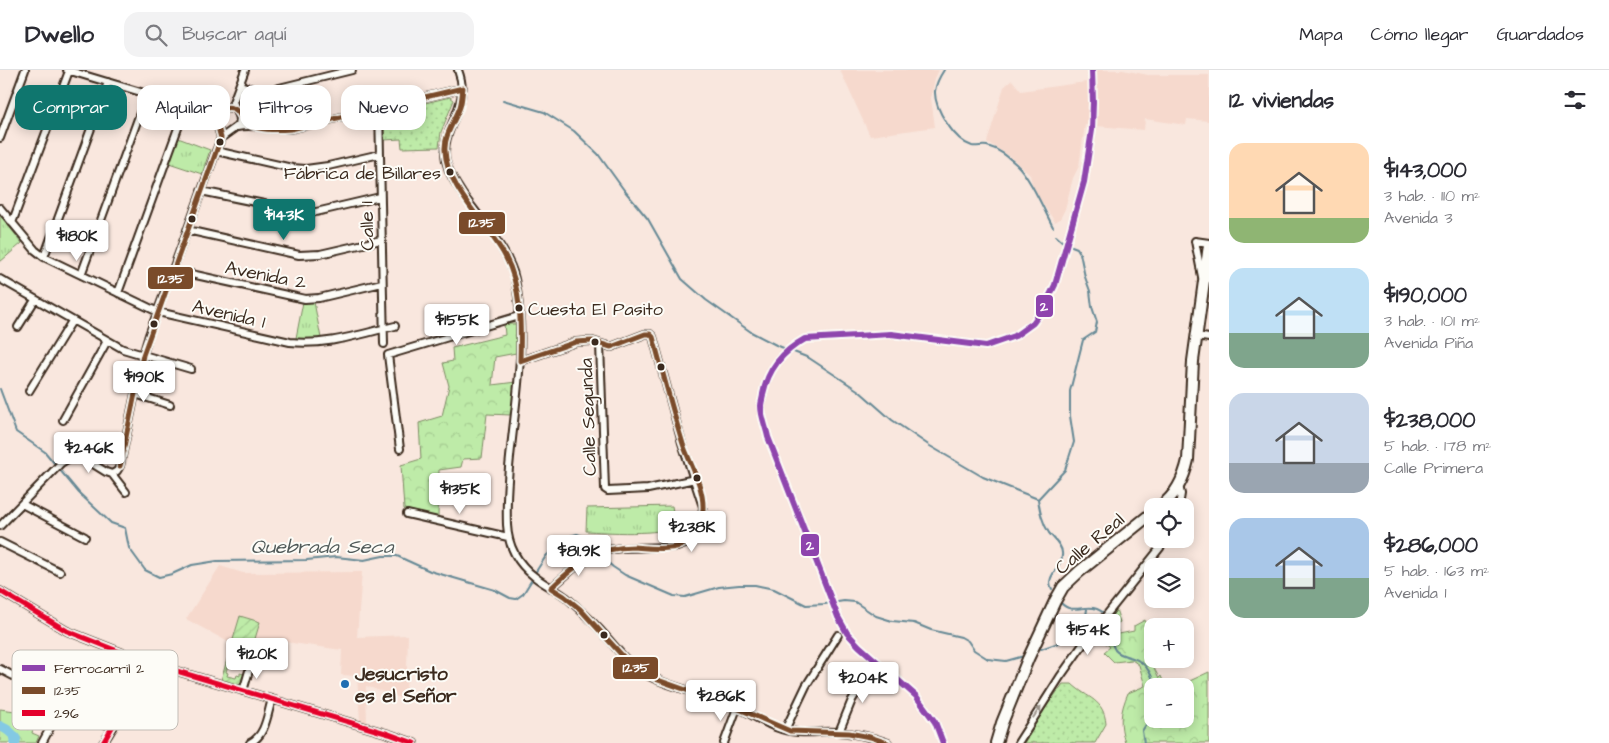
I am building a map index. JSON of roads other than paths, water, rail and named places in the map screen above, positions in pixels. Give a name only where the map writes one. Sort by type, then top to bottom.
[{"type":"main road","points":[[1171,498],[1186,472],[1188,460],[1192,370],[1209,244]]},
{"type":"main road","name":"Calle Real","points":[[996,743],[1002,723],[1028,659],[1063,587],[1144,519]]},
{"type":"street","points":[[0,138],[25,70]]},
{"type":"street","points":[[12,223],[68,70],[137,91]]},
{"type":"street","points":[[230,104],[233,102],[245,70]]},
{"type":"street","points":[[291,85],[352,70]]},
{"type":"street","points":[[458,70],[463,88],[460,107],[448,136],[445,150],[446,160],[456,184],[505,255],[511,267],[517,292],[520,361],[519,385],[509,459],[507,507],[508,537],[514,555],[542,582],[564,596],[580,610],[629,663],[658,680],[737,708],[785,730],[838,732],[870,737],[888,743]]},
{"type":"street","points":[[44,257],[108,82]]},
{"type":"street","points":[[426,97],[463,88]]},
{"type":"street","points":[[233,102],[240,118]]},
{"type":"street","points":[[230,108],[236,110]]},
{"type":"street","points":[[81,276],[137,122]]},
{"type":"street","points":[[112,474],[120,466],[134,394],[149,335],[201,191],[221,138],[240,122]]},
{"type":"street","points":[[230,130],[240,128]]},
{"type":"street","points":[[118,293],[177,130]]},
{"type":"street","points":[[219,130],[221,138]]},
{"type":"street","name":"Calle 1","points":[[379,130],[384,344]]},
{"type":"street","points":[[216,151],[292,168],[306,169],[319,168],[380,154]]},
{"type":"street","points":[[201,191],[302,212],[316,212],[380,197]]},
{"type":"street","name":"Avenida 1","points":[[0,208],[34,250],[44,257],[158,312],[304,344],[328,342],[394,326]]},
{"type":"street","points":[[187,230],[300,255],[320,254],[381,240]]},
{"type":"street","points":[[1203,283],[1195,241],[1209,244]]},
{"type":"street","name":"Avenida 2","points":[[173,270],[305,299],[319,298],[382,283]]},
{"type":"street","points":[[0,279],[123,349],[191,369]]},
{"type":"street","points":[[18,327],[35,300]]},
{"type":"street","points":[[400,449],[388,355],[519,316]]},
{"type":"street","points":[[29,391],[72,321]]},
{"type":"street","points":[[520,361],[576,342],[592,341],[611,347],[645,334],[650,334],[703,507],[701,523],[694,536],[685,544],[667,548],[622,548],[596,553],[574,568],[551,588]]},
{"type":"street","points":[[1196,336],[1209,338]]},
{"type":"street","points":[[63,420],[107,341]]},
{"type":"street","name":"Calle Segunda","points":[[600,344],[605,489],[648,489],[695,479]]},
{"type":"street","points":[[134,394],[170,405]]},
{"type":"street","points":[[0,526],[68,458],[77,457],[85,459],[112,474],[126,492]]},
{"type":"street","points":[[1179,486],[1180,498]]},
{"type":"street","points":[[22,504],[85,537]]},
{"type":"street","points":[[407,514],[508,537]]},
{"type":"street","points":[[0,542],[60,572]]},
{"type":"street","points":[[1018,743],[1060,677],[1108,612],[1160,548]]},
{"type":"street","points":[[0,591],[67,631],[115,650]]},
{"type":"street","points":[[785,730],[806,686],[838,635]]},
{"type":"street","points":[[243,691],[250,664]]},
{"type":"street","points":[[838,732],[852,700],[872,668]]},
{"type":"street","points":[[0,669],[12,675]]},
{"type":"street","points":[[178,672],[414,743]]},
{"type":"street","points":[[250,743],[259,737],[264,728],[272,699]]},
{"type":"street","points":[[724,743],[737,708]]},
{"type":"street","points":[[42,743],[49,730]]},
{"type":"street","points":[[103,743],[112,730]]},
{"type":"waterway","points":[[944,70],[938,80],[935,91],[938,106],[947,123],[965,143],[972,146],[991,147],[1016,164],[1031,185],[1053,227]]},
{"type":"waterway","points":[[503,100],[544,112],[574,131],[598,154],[648,219],[682,279],[706,300],[751,332],[776,345],[809,358],[859,391],[892,420],[930,446],[983,477],[1038,499]]},
{"type":"waterway","points":[[1052,589],[1050,580],[1062,558],[1062,550],[1045,525],[1038,499],[1065,470],[1074,442],[1070,416],[1070,391],[1083,340],[1095,332],[1097,322],[1080,253],[1077,248],[1064,243],[1056,236]]},
{"type":"waterway","name":"Quebrada Seca","points":[[0,389],[16,432],[45,452],[79,493],[111,523],[125,528],[129,548],[145,570],[159,577],[172,574],[192,565],[217,561],[307,560],[336,557],[364,560],[383,556],[397,556],[430,571],[495,590],[516,599],[523,594],[533,578]]},
{"type":"waterway","name":"Quebrada Seca","points":[[535,573],[546,556],[567,537],[577,534],[585,537],[600,550]]},
{"type":"waterway","name":"Quebrada Seca","points":[[602,554],[606,561],[625,575],[674,596],[685,597],[719,587],[755,585],[774,589],[806,605],[844,601],[855,602],[876,616],[892,621],[914,623],[931,630],[961,637],[968,641],[974,650],[988,659],[1006,661],[1024,656]]},
{"type":"waterway","points":[[1061,603],[1074,609],[1092,608],[1103,613],[1109,622],[1112,645],[1115,650],[1142,663],[1152,678]]},
{"type":"waterway","name":"Quebrada Seca","points":[[1041,649],[1081,635],[1084,631],[1087,609]]},
{"type":"waterway","points":[[0,726],[13,734],[16,739],[15,743]]},
{"type":"waterway","points":[[1144,728],[1142,731],[1144,743]]},
{"type":"rail line","name":"2","points":[[943,743],[935,722],[916,696],[859,646],[847,633],[838,617],[768,437],[761,410],[763,394],[773,369],[783,355],[805,339],[891,334],[986,346],[1015,336],[1033,323],[1043,309],[1055,285],[1084,182],[1092,130],[1092,70]]},
{"type":"place","name":"Fábrica de Billares","points":[[450,172]]},
{"type":"place","name":"Cuesta El Pasito","points":[[519,308]]},
{"type":"place","name":"Jesucristo es el Señor","points":[[345,684]]}]
